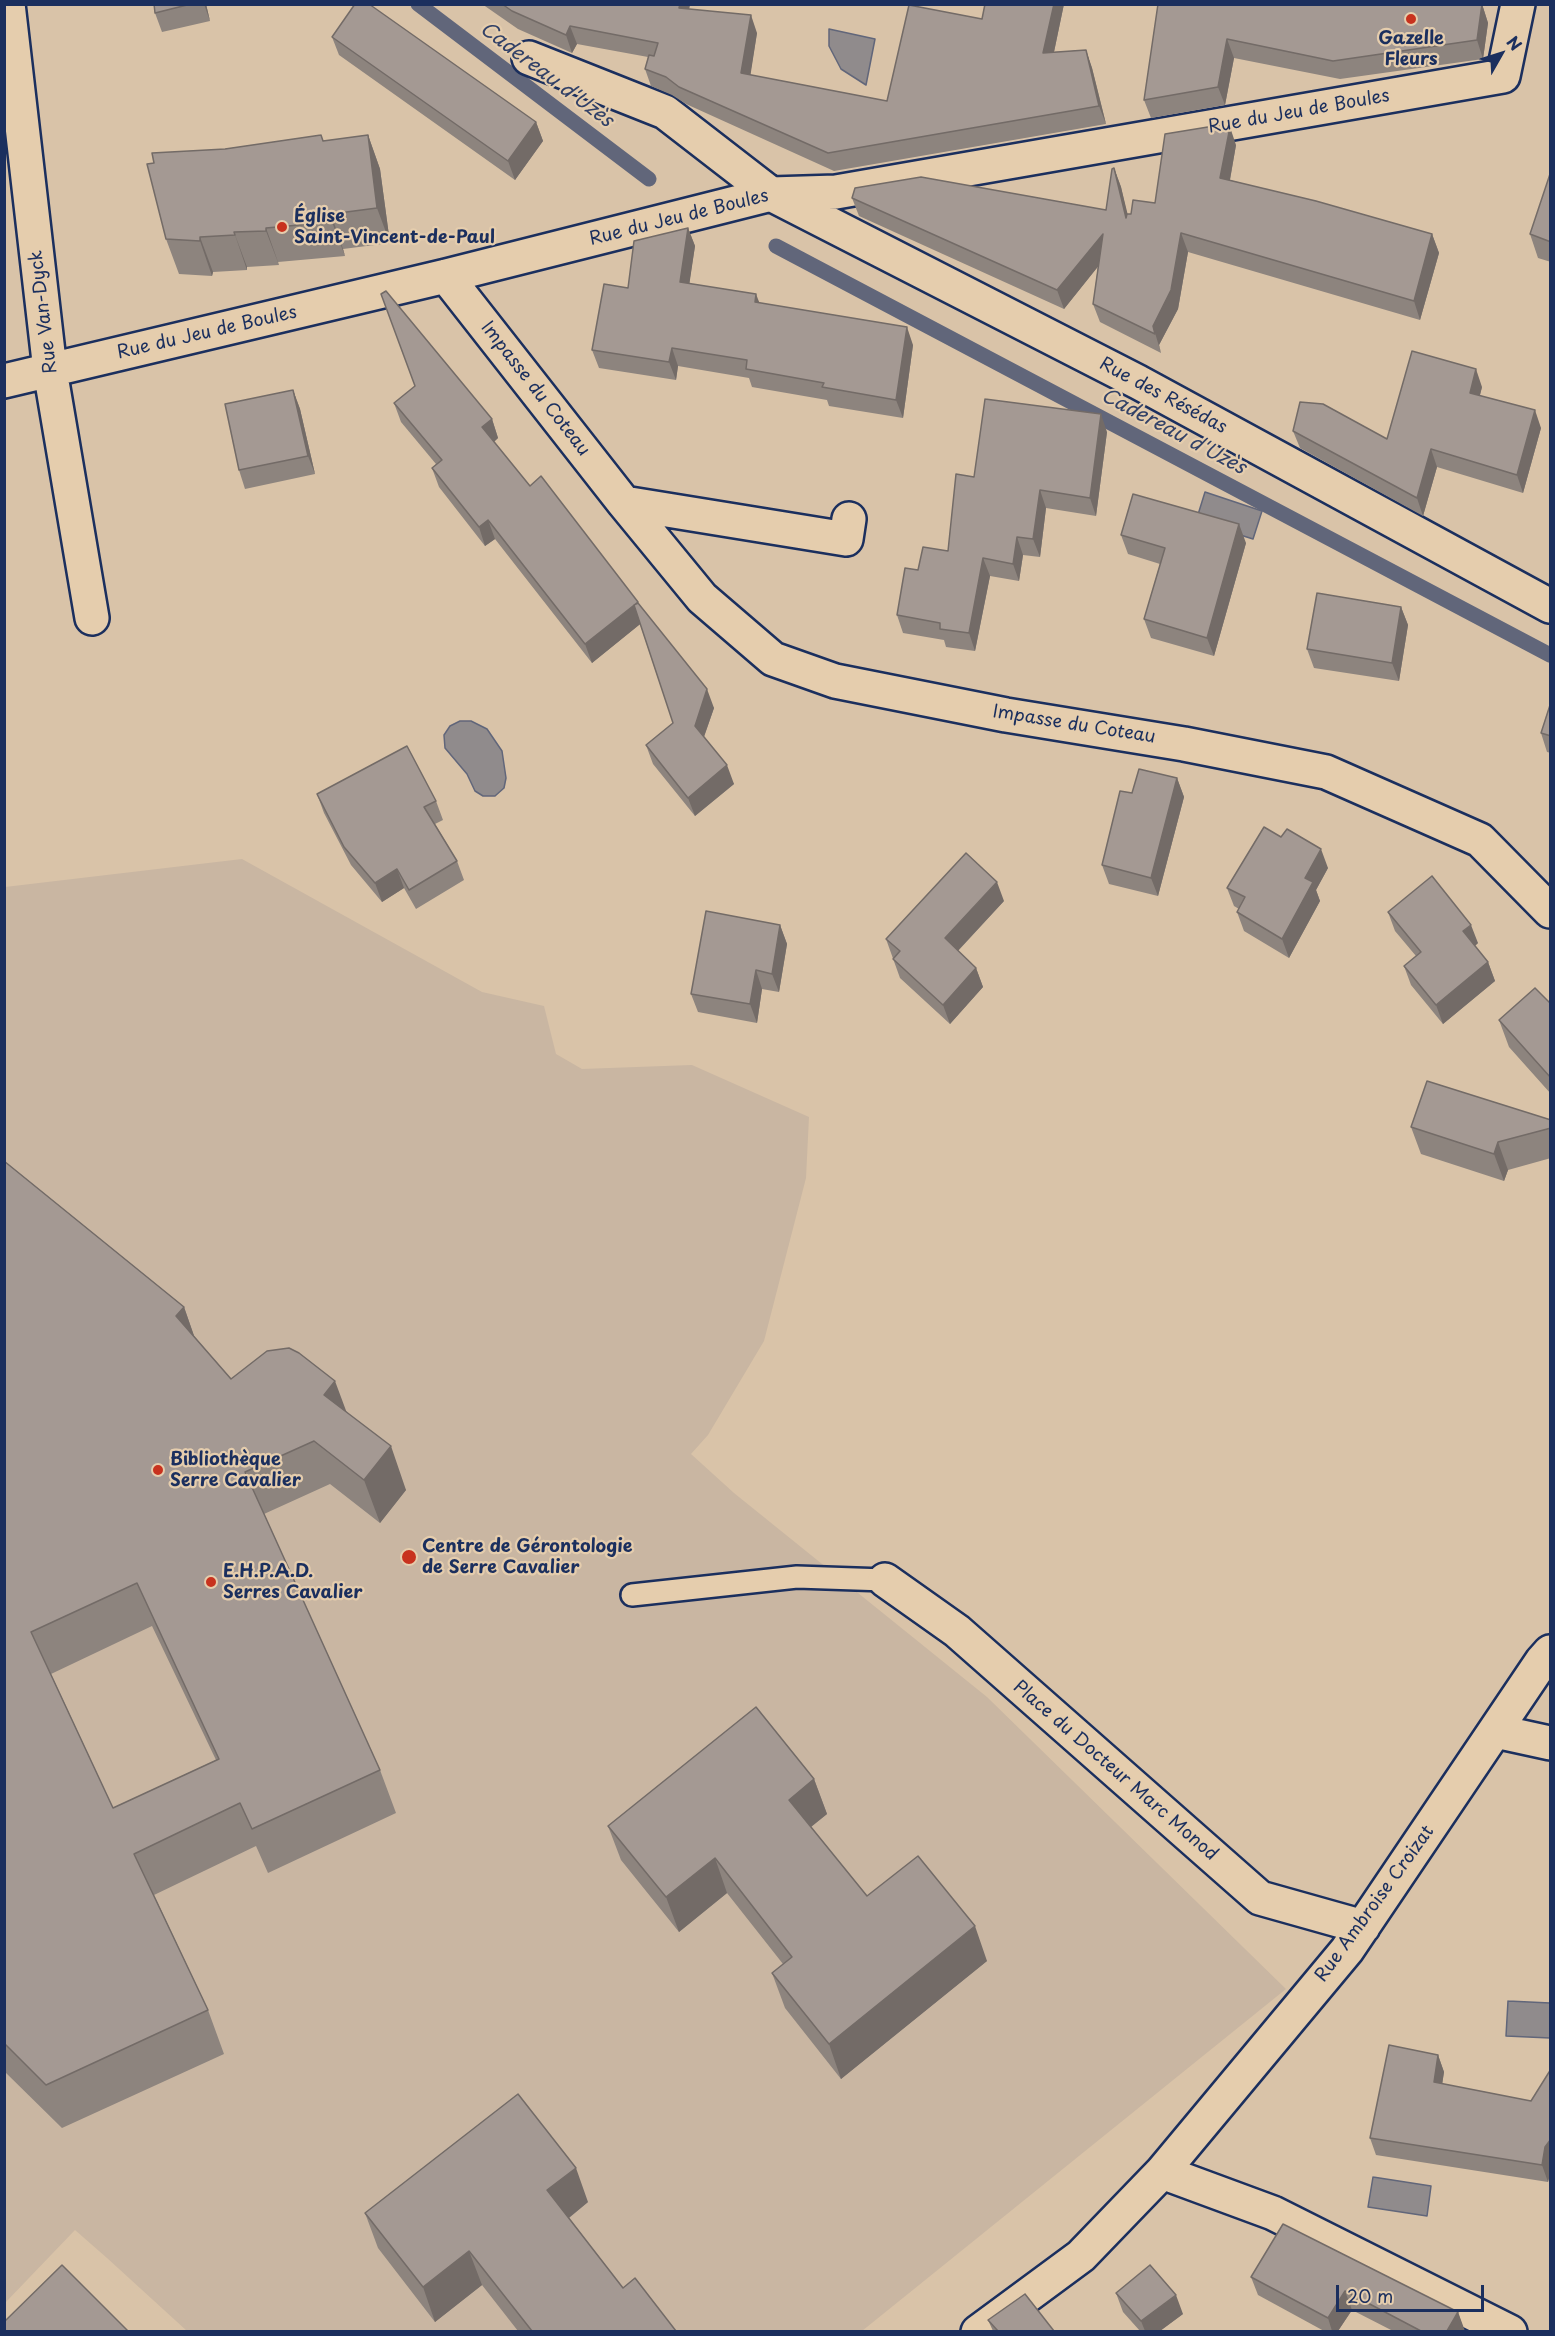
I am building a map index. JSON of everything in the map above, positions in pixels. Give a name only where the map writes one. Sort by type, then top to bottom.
[{"type":"street","name":"Rue Van-Dyck","points":[[8,4],[50,370],[92,618]]},
{"type":"street","name":"Rue du Jeu de Boules","points":[[4,381],[446,276],[771,194],[836,192],[1503,76],[1518,4]]},
{"type":"street","name":"Rue des Résédas","points":[[529,58],[665,112],[771,194],[1138,382],[1551,606]]},
{"type":"street","name":"Impasse du Coteau","points":[[446,276],[624,503],[702,598],[772,659],[836,681],[1006,715],[1184,744],[1326,772],[1480,840],[1551,911]]},
{"type":"street","points":[[624,503],[846,539],[849,519]]},
{"type":"street","name":"Place du Docteur Marc Monod","points":[[885,1580],[957,1631],[1260,1898],[1363,1927]]},
{"type":"street","name":"Rue Ambroise Croizat","points":[[978,2331],[1081,2256],[1161,2172],[1347,1950],[1542,1661],[1551,1652]]},
{"type":"street","points":[[1495,1731],[1551,1743]]},
{"type":"street","points":[[1161,2172],[1273,2213],[1510,2331]]},
{"type":"lane","points":[[632,1595],[797,1577],[885,1580]]},
{"type":"shaded area","points":[[829,29],[875,39],[866,85],[841,69],[829,46]]},
{"type":"shaded area","points":[[1205,492],[1262,511],[1253,539],[1196,521]]},
{"type":"shaded area","points":[[460,721],[471,721],[487,729],[502,751],[506,778],[504,788],[495,796],[483,796],[475,791],[467,774],[445,748],[444,735],[450,726]]},
{"type":"shaded area","name":"Centre de Gérontologie de Serre Cavalier","points":[[242,859],[482,992],[544,1006],[556,1054],[582,1069],[692,1065],[809,1117],[806,1178],[764,1341],[708,1435],[691,1454],[734,1493],[987,1697],[1286,1989],[862,2331],[187,2331],[75,2230],[5,2303],[5,887]]},
{"type":"shaded area","points":[[1508,2001],[1550,2003],[1550,2038],[1506,2036]]},
{"type":"shaded area","points":[[1373,2177],[1431,2186],[1427,2216],[1368,2207]]},
{"type":"building","points":[[154,4],[191,4],[155,13]]},
{"type":"building","points":[[355,4],[369,4],[536,122],[508,161],[332,37]]},
{"type":"building","points":[[502,4],[680,4],[679,8],[751,15],[741,73],[887,101],[909,5],[982,19],[985,4],[1054,4],[1043,53],[1086,50],[1099,106],[828,153],[679,87],[666,77],[645,69],[649,55],[654,56],[658,43],[570,26],[566,35],[512,11]]},
{"type":"building","points":[[1158,4],[1482,4],[1477,40],[1333,61],[1227,39],[1218,87],[1144,100]]},
{"type":"building","points":[[1220,125],[1230,127],[1220,178],[1316,201],[1432,234],[1414,301],[1181,233],[1171,290],[1153,326],[1155,334],[1093,304],[1103,234],[1057,290],[852,198],[855,188],[921,177],[1106,210],[1114,168],[1126,218],[1127,214],[1131,214],[1133,200],[1155,203],[1165,134]]},
{"type":"building","points":[[321,135],[323,141],[368,135],[377,208],[331,214],[332,222],[266,228],[266,231],[234,232],[235,235],[200,237],[200,241],[166,239],[147,164],[154,163],[152,153],[225,149]]},
{"type":"building","points":[[1551,171],[1551,242],[1530,234]]},
{"type":"building","points":[[688,228],[680,282],[756,294],[755,302],[907,327],[896,400],[822,387],[824,383],[746,369],[747,360],[672,348],[669,362],[592,350],[604,284],[628,288],[634,241]]},
{"type":"building","points":[[386,291],[492,419],[482,427],[530,486],[541,476],[638,602],[585,644],[488,520],[479,527],[432,468],[442,460],[394,403],[415,386],[381,294]]},
{"type":"building","points":[[1412,351],[1476,369],[1470,393],[1535,410],[1517,475],[1431,449],[1417,498],[1293,431],[1300,402],[1323,404],[1387,439]]},
{"type":"building","points":[[293,390],[308,456],[239,470],[225,404]]},
{"type":"building","points":[[985,399],[1101,414],[1090,498],[1040,490],[1033,539],[1017,537],[1013,564],[983,558],[969,633],[940,629],[940,623],[897,615],[905,568],[918,570],[923,547],[948,551],[956,474],[974,477]]},
{"type":"building","points":[[1133,494],[1239,524],[1207,638],[1144,619],[1165,548],[1121,535]]},
{"type":"building","points":[[1317,593],[1401,607],[1392,663],[1307,649]]},
{"type":"building","points":[[638,603],[707,689],[695,726],[727,765],[688,798],[646,745],[673,723],[634,605]]},
{"type":"building","points":[[1551,702],[1551,736],[1541,733]]},
{"type":"building","points":[[407,746],[436,801],[424,807],[457,861],[409,890],[397,869],[375,883],[344,847],[317,794]]},
{"type":"building","points":[[1139,769],[1177,778],[1151,878],[1102,865],[1120,791],[1132,793]]},
{"type":"building","points":[[1264,827],[1281,837],[1287,829],[1321,849],[1305,878],[1313,882],[1282,939],[1237,912],[1245,897],[1227,888]]},
{"type":"building","points":[[966,853],[997,882],[945,938],[976,968],[943,1005],[893,959],[900,951],[886,939]]},
{"type":"building","points":[[1432,876],[1471,925],[1463,931],[1488,962],[1436,1005],[1404,966],[1421,952],[1388,912]]},
{"type":"building","points":[[706,911],[780,925],[772,974],[756,970],[750,1004],[691,994]]},
{"type":"building","points":[[1535,988],[1551,1004],[1551,1078],[1499,1020]]},
{"type":"building","points":[[1427,1081],[1551,1120],[1551,1128],[1498,1142],[1494,1154],[1411,1127]]},
{"type":"building","points":[[4,1161],[184,1307],[176,1316],[231,1379],[267,1351],[289,1348],[335,1381],[324,1395],[391,1446],[364,1480],[314,1441],[245,1472],[380,1770],[252,1829],[240,1803],[134,1854],[208,2010],[46,2085],[4,2043]],"holes":[[[137,1583],[219,1759],[113,1808],[31,1632]]]},
{"type":"building","points":[[756,1707],[814,1779],[789,1800],[867,1896],[918,1856],[975,1926],[829,2044],[772,1973],[792,1957],[715,1858],[666,1897],[608,1826]]},
{"type":"building","points":[[1389,2045],[1438,2055],[1434,2082],[1531,2101],[1551,2069],[1551,2139],[1545,2147],[1542,2165],[1370,2138]]},
{"type":"building","points":[[518,2094],[576,2168],[547,2190],[623,2288],[635,2278],[676,2331],[532,2331],[469,2251],[423,2287],[365,2213]]},
{"type":"building","points":[[1283,2224],[1458,2312],[1447,2331],[1421,2331],[1345,2291],[1328,2318],[1251,2277]]},
{"type":"building","points":[[62,2265],[128,2331],[4,2331],[4,2322]]},
{"type":"building","points":[[1150,2265],[1176,2295],[1141,2321],[1116,2293]]},
{"type":"building","points":[[1025,2294],[1054,2331],[998,2331],[988,2320]]},
{"type":"waterway","name":"Cadereau d'Uzès","points":[[418,4],[649,179]]},
{"type":"waterway","name":"Cadereau d'Uzès","points":[[776,246],[1550,655]]},
{"type":"place","name":"Gazelle Fleurs","points":[[1411,19]]},
{"type":"place","name":"Église Saint-Vincent-de-Paul","points":[[282,227]]},
{"type":"place","name":"Bibliothèque Serre Cavalier","points":[[158,1470]]},
{"type":"place","name":"Centre de Gérontologie de Serre Cavalier","points":[[409,1557]]},
{"type":"place","name":"E.H.P.A.D. Serres Cavalier","points":[[211,1582]]}]
